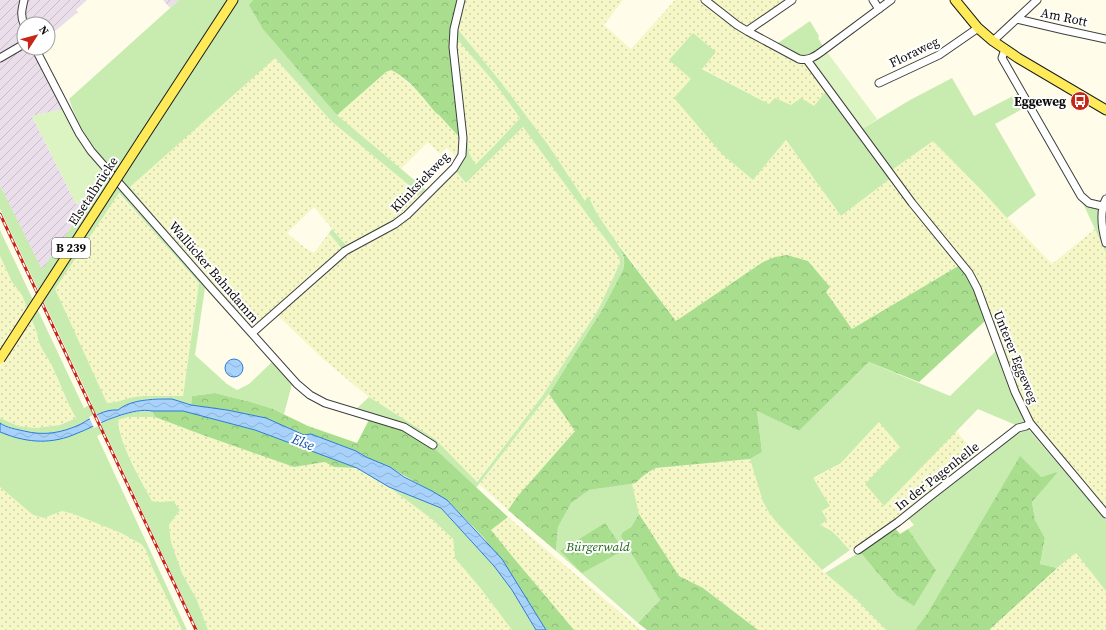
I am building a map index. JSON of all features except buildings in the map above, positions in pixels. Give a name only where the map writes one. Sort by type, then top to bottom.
[{"type":"main road","name":"Elsetalbrücke","points":[[0,359],[233,0]]},
{"type":"main road","points":[[955,0],[978,28],[993,41],[1106,110]]},
{"type":"street","points":[[22,16],[21,12],[24,0]]},
{"type":"street","name":"Klinksiekweg","points":[[252,333],[344,251],[395,224],[407,215],[454,168],[462,155],[463,138],[453,47],[454,29],[461,0]]},
{"type":"street","points":[[705,0],[747,31],[799,59],[806,60],[821,52],[891,0]]},
{"type":"street","points":[[747,31],[792,0]]},
{"type":"street","points":[[873,0],[879,9]]},
{"type":"street","name":"Am Rott","points":[[993,41],[1037,0]]},
{"type":"street","name":"Am Rott","points":[[1017,19],[1106,39]]},
{"type":"street","name":"Floraweg","points":[[878,83],[939,56],[978,28]]},
{"type":"street","points":[[0,58],[16,49]]},
{"type":"street","points":[[1005,49],[1002,58],[1081,196],[1089,203],[1102,206]]},
{"type":"street","name":"Wallücker Bahndamm","points":[[39,56],[79,133],[91,151],[297,384],[310,395],[325,403],[404,427],[433,445]]},
{"type":"street","name":"Unterer Eggeweg","points":[[806,60],[912,203],[969,273],[1015,392],[1030,423],[1106,514]]},
{"type":"street","points":[[1106,199],[1102,206],[1102,224],[1106,243]]},
{"type":"street","name":"In der Pagenhelle","points":[[858,550],[898,522],[1018,428],[1026,426],[1030,423]]},
{"type":"shaded area","points":[[0,0],[87,0],[76,10],[78,12],[56,30],[56,16],[16,16],[16,56],[38,56],[64,109],[32,116],[76,204],[88,202],[42,271],[0,185]]},
{"type":"shaded area","points":[[163,0],[179,0],[170,8]]},
{"type":"green space","points":[[179,0],[253,0],[250,5],[337,115],[431,194],[408,216],[345,252],[249,337],[205,288],[195,355],[227,384],[237,390],[249,384],[272,362],[292,384],[284,414],[247,401],[215,393],[192,396],[191,405],[160,398],[137,401],[118,410],[112,410],[67,430],[48,434],[27,432],[0,423],[0,418],[18,426],[35,428],[60,425],[76,418],[51,364],[40,345],[37,333],[22,295],[12,282],[0,256],[0,230],[84,408],[92,404],[0,209],[0,185],[42,270],[107,175],[99,163],[102,158],[83,130],[69,99]],"holes":[[[275,58],[331,121],[421,195],[406,210],[392,220],[346,245],[332,229],[329,233],[342,249],[256,327],[251,327],[247,326],[130,187]],[[119,193],[199,283],[183,396],[133,397],[107,403],[55,289]]]},
{"type":"green space","points":[[253,0],[458,0],[452,22],[461,139],[404,78],[391,70],[386,72],[337,115],[263,29],[249,5]]},
{"type":"green space","points":[[465,0],[623,0],[604,25],[631,49],[675,0],[788,0],[744,31],[805,64],[826,91],[814,107],[791,105],[775,99],[769,104],[702,68],[675,97],[753,180],[786,140],[841,216],[891,178],[960,265],[852,329],[826,292],[830,287],[808,261],[787,255],[763,262],[676,321],[603,223],[588,197],[585,201],[549,146],[500,81],[458,29]]},
{"type":"green space","points":[[810,21],[823,46],[820,50],[803,58],[775,45]]},
{"type":"green space","points":[[452,22],[500,81],[549,146],[585,201],[588,196],[600,218],[622,251],[624,263],[623,270],[602,310],[549,394],[476,488],[432,446],[354,411],[369,397],[435,439],[477,482],[543,395],[598,310],[620,263],[619,257],[523,127],[466,183],[455,170],[460,161],[456,157],[460,149]],"holes":[[[458,40],[494,82],[520,118],[475,164],[469,153],[458,53]]]},
{"type":"green space","points":[[693,33],[716,52],[702,69],[769,104],[775,98],[791,105],[801,98],[814,106],[826,91],[805,64],[813,61],[862,129],[910,100],[952,78],[974,116],[1019,93],[1026,107],[995,124],[1036,195],[1007,218],[933,141],[892,170],[914,201],[965,264],[1018,392],[1032,419],[1106,511],[1106,518],[1027,422],[1018,426],[978,409],[884,506],[865,484],[900,447],[879,422],[841,463],[813,478],[830,506],[822,511],[827,520],[820,525],[834,533],[850,550],[822,570],[778,524],[763,502],[750,459],[762,452],[757,411],[799,431],[869,362],[950,396],[997,350],[967,274],[891,178],[841,216],[786,140],[753,180],[722,154],[674,98],[691,79],[669,60]]},
{"type":"green space","points":[[458,39],[494,82],[520,118],[475,164],[469,155],[458,53]]},
{"type":"green space","points":[[827,52],[877,119],[862,129],[812,64],[813,61]]},
{"type":"green space","points":[[274,57],[331,121],[421,195],[406,210],[392,220],[346,245],[314,207],[287,233],[314,253],[329,233],[342,249],[256,327],[251,327],[247,326],[130,187]]},
{"type":"green space","points":[[391,70],[398,74],[415,89],[461,139],[460,149],[456,157],[447,148],[440,154],[428,142],[401,169],[337,115],[386,72]]},
{"type":"green space","points":[[64,109],[107,175],[88,202],[76,204],[32,116]]},
{"type":"green space","points":[[523,127],[619,257],[620,263],[598,310],[543,395],[476,482],[435,439],[406,422],[369,397],[320,356],[276,314],[345,252],[395,226],[455,170],[466,183]]},
{"type":"green space","points":[[933,141],[1052,264],[1095,229],[1106,253],[1106,511],[1032,419],[1018,392],[972,275],[914,201],[892,170]]},
{"type":"green space","points":[[118,193],[199,283],[183,396],[133,397],[107,403],[54,289]]},
{"type":"green space","points":[[1106,193],[1106,253],[1081,199],[1087,198],[1099,201]]},
{"type":"green space","points":[[618,245],[676,321],[763,262],[775,257],[787,255],[808,261],[830,287],[826,292],[852,329],[960,265],[972,284],[986,320],[919,382],[869,362],[799,431],[757,411],[762,452],[750,459],[656,468],[645,474],[636,483],[589,490],[571,503],[558,527],[556,551],[508,510],[517,497],[575,431],[549,394],[602,310],[623,270],[624,257]]},
{"type":"green space","points":[[0,256],[12,282],[22,295],[37,333],[37,339],[51,364],[76,418],[60,425],[35,428],[18,426],[0,418]]},
{"type":"green space","points":[[215,393],[273,409],[308,426],[357,443],[370,418],[404,429],[432,446],[508,517],[491,530],[574,630],[546,630],[484,538],[447,500],[389,467],[356,451],[311,434],[304,435],[266,418],[227,410],[191,405],[192,396]]},
{"type":"green space","points":[[549,394],[575,431],[517,497],[508,510],[479,484]]},
{"type":"green space","points":[[152,411],[155,417],[128,417],[118,420],[122,440],[131,462],[152,501],[173,501],[180,510],[169,525],[171,542],[182,573],[197,600],[208,630],[198,630],[105,432],[97,436],[187,630],[182,630],[152,567],[146,550],[141,544],[121,533],[74,514],[62,511],[44,518],[33,515],[0,487],[0,432],[12,437],[72,435],[131,412]]},
{"type":"green space","points":[[152,411],[183,411],[255,430],[357,468],[334,467],[325,462],[294,467],[155,417]]},
{"type":"green space","points":[[128,417],[155,417],[294,467],[325,462],[334,467],[357,468],[389,487],[433,520],[453,539],[455,558],[512,630],[208,630],[197,600],[182,573],[171,542],[169,525],[180,510],[173,501],[152,501],[124,446],[118,420]]},
{"type":"green space","points":[[879,422],[901,447],[865,484],[884,505],[956,431],[979,456],[898,520],[850,550],[828,528],[820,525],[824,515],[822,511],[830,506],[813,479],[841,463]]},
{"type":"green space","points":[[1025,427],[1106,520],[1106,591],[1076,553],[1057,568],[1040,564],[1045,538],[1035,520],[1032,502],[1056,472],[1041,477],[929,611],[915,630],[886,630],[857,600],[825,573],[860,552],[896,595],[936,570],[908,529],[914,525],[908,518],[1017,430]]},
{"type":"green space","points":[[1020,456],[1041,477],[1056,472],[1057,473],[1032,502],[1035,520],[1045,538],[1040,564],[1057,568],[989,630],[915,630],[929,611]]},
{"type":"green space","points":[[750,459],[763,502],[770,514],[825,573],[857,600],[886,630],[758,630],[703,588],[679,576],[639,514],[632,483],[636,483],[643,476],[656,468]]},
{"type":"green space","points":[[632,483],[639,514],[631,527],[623,532],[660,600],[638,623],[556,551],[558,527],[571,502],[589,490]]},
{"type":"green space","points":[[0,487],[33,515],[44,518],[62,511],[75,514],[121,533],[141,544],[146,550],[152,567],[182,630],[0,630]]},
{"type":"green space","points":[[389,487],[441,508],[494,566],[512,590],[536,630],[512,630],[455,558],[453,539],[433,520]]},
{"type":"green space","points":[[639,514],[679,576],[703,588],[758,630],[647,630],[638,623],[660,600],[621,536],[623,532],[631,527]]},
{"type":"green space","points":[[508,517],[641,630],[574,630],[491,530]]},
{"type":"green space","name":"Bürgerwald","points":[[605,523],[624,550],[582,573],[560,551]]},
{"type":"green space","points":[[894,527],[900,534],[908,529],[936,570],[914,606],[896,595],[860,552]]},
{"type":"green space","points":[[1076,553],[1106,591],[1106,630],[989,630],[1057,568]]},
{"type":"water","points":[[230,359],[238,359],[243,364],[241,375],[238,377],[230,377],[225,372],[225,364]]},
{"type":"water","name":"Else","points":[[172,399],[191,405],[227,410],[266,418],[304,435],[311,434],[356,451],[390,467],[404,477],[432,491],[447,500],[502,559],[546,630],[536,630],[512,590],[494,566],[441,508],[389,487],[357,468],[255,430],[183,411],[144,410],[115,417],[73,435],[54,440],[27,440],[0,432],[0,423],[31,433],[53,433],[67,430],[103,412],[118,410],[122,407],[137,402]]},
{"type":"pier","points":[[96,413],[102,424],[94,428],[89,417]]},
{"type":"railway","points":[[0,214],[196,630]]},
{"type":"place","name":"Eggeweg","points":[[1080,101]]}]
